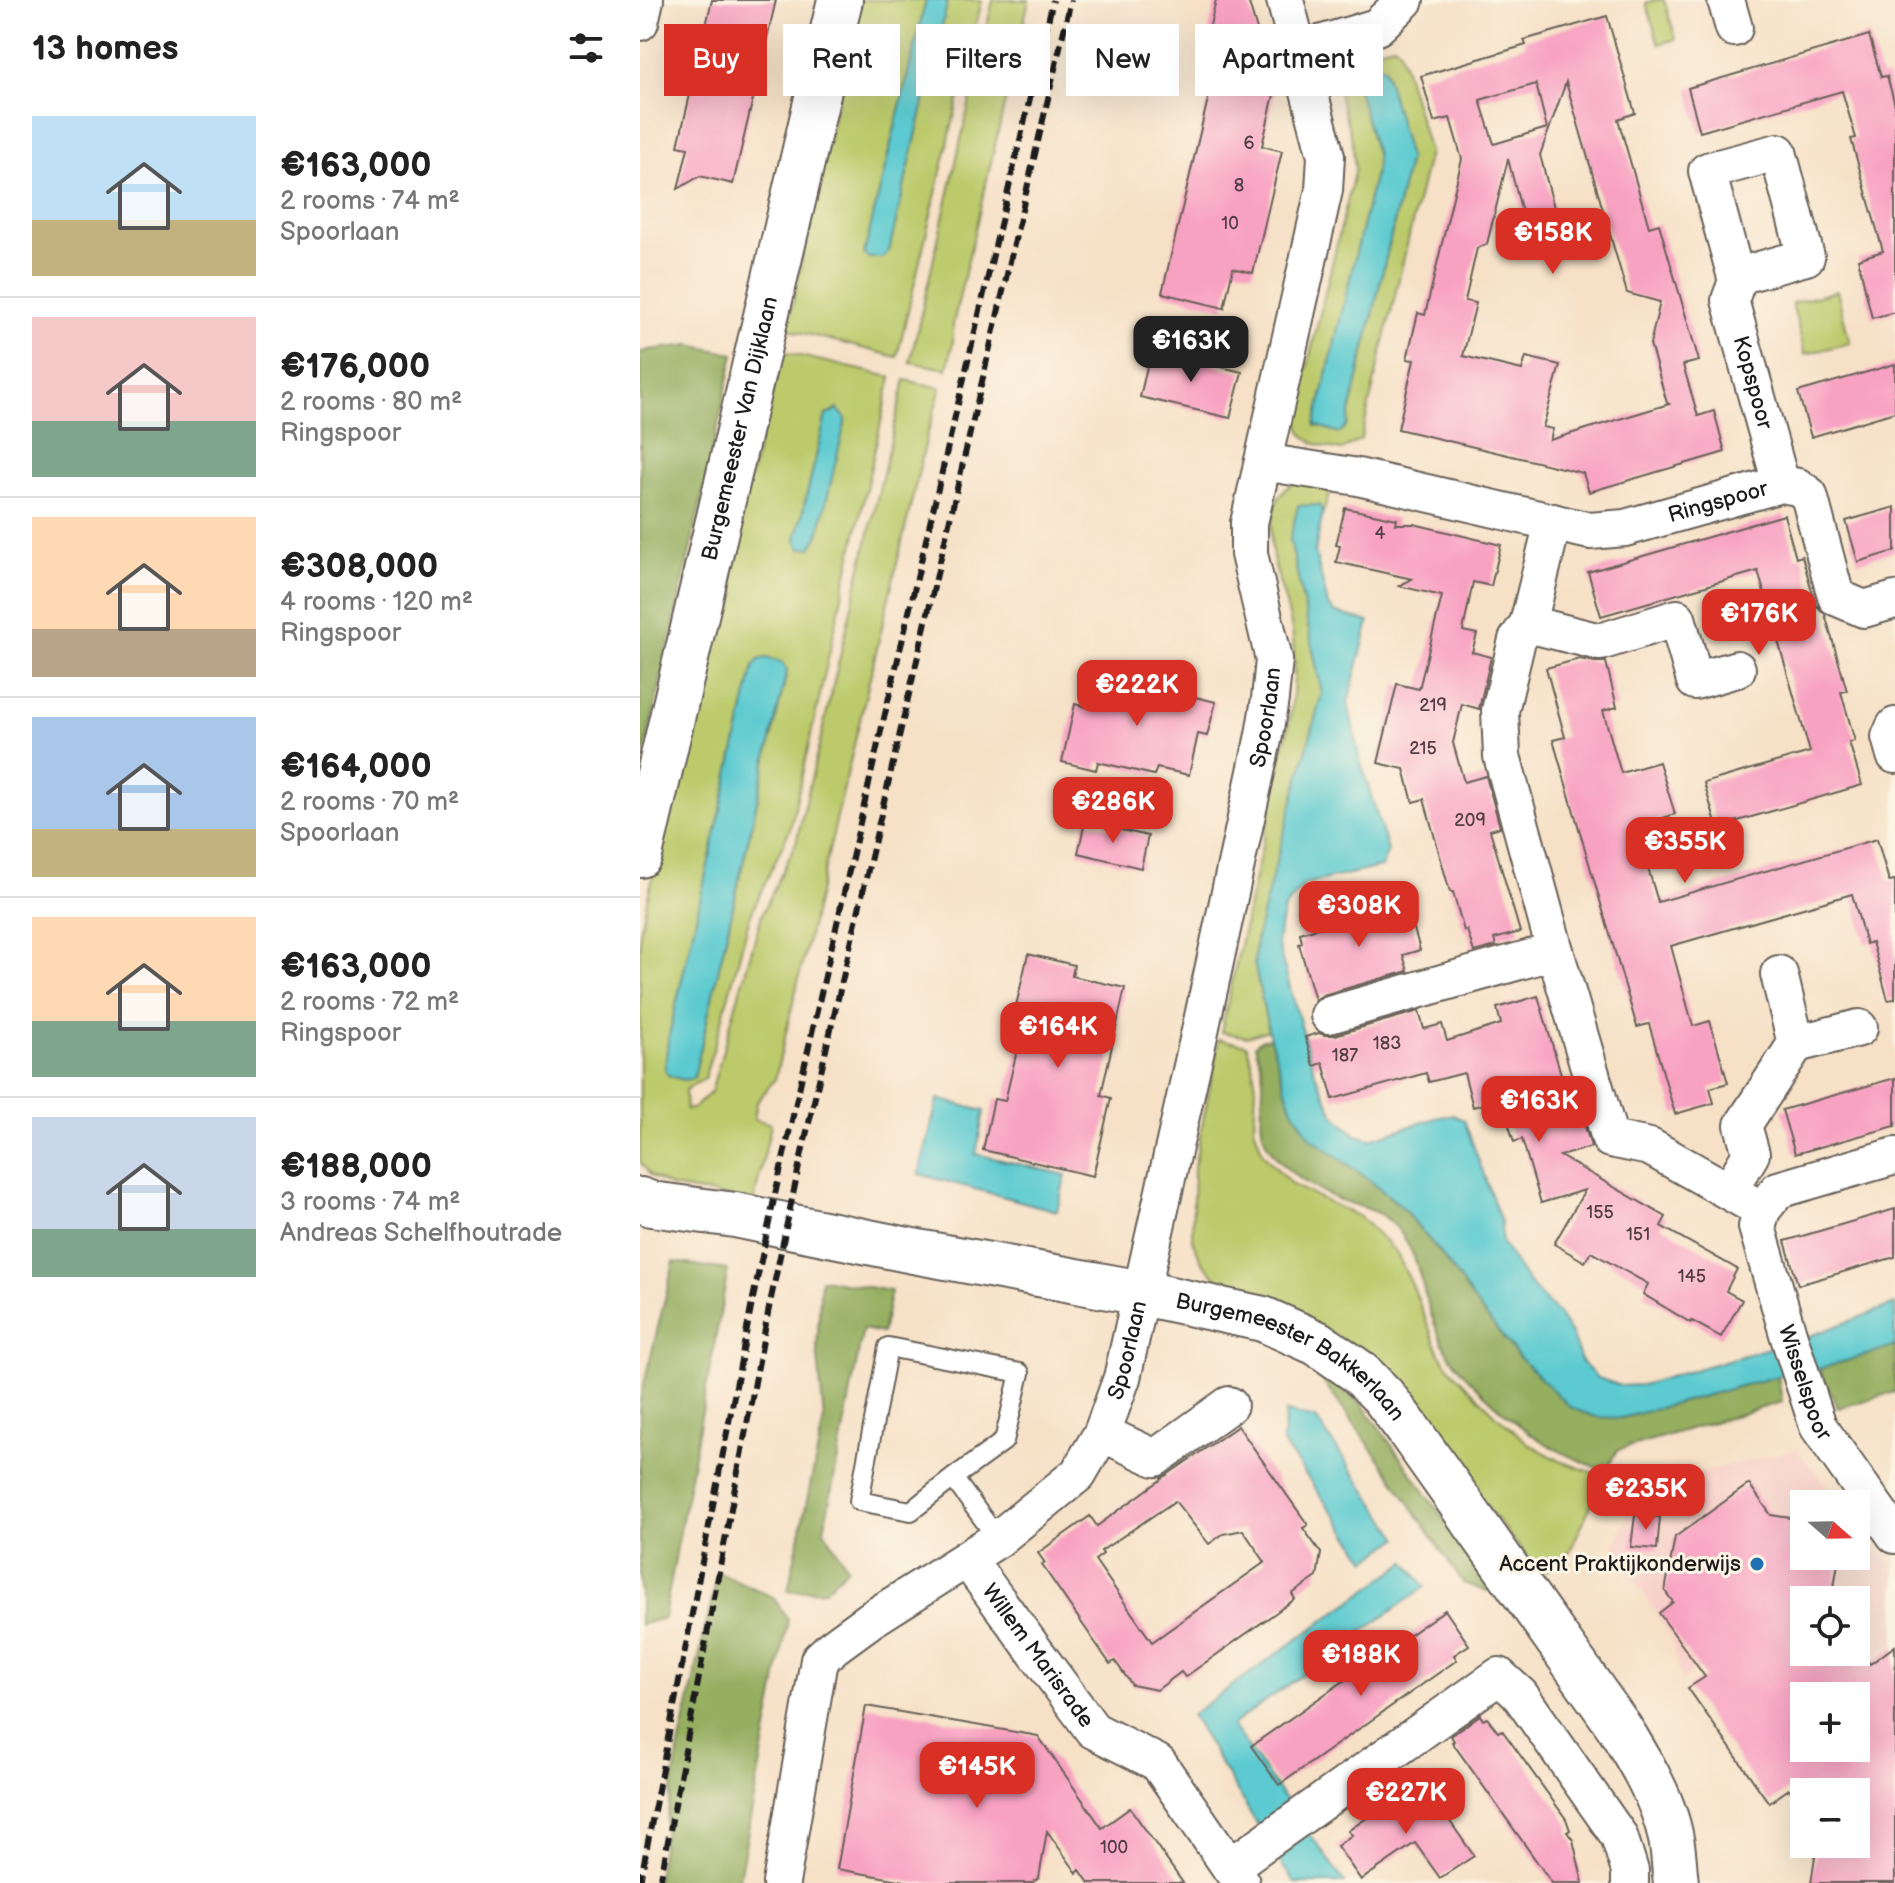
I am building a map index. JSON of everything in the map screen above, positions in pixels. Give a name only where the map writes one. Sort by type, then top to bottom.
[{"type":"street","points":[[640,22],[645,0]]},
{"type":"street","name":"Burgemeester Van Dijklaan","points":[[640,855],[840,0]]},
{"type":"street","name":"Spoorlaan","points":[[1285,0],[1292,24]]},
{"type":"street","points":[[1380,24],[1405,0]]},
{"type":"street","name":"Spoorlaan","points":[[781,1883],[819,1660],[870,1620],[998,1539],[1078,1474],[1102,1433],[1122,1378],[1270,699],[1274,660],[1249,554],[1249,523],[1324,190],[1326,156],[1311,96]]},
{"type":"street","name":"Kopspoor","points":[[1737,281],[1730,300],[1781,484]]},
{"type":"street","name":"Ringspoor","points":[[1263,462],[1358,477],[1590,531],[1625,528],[1781,484],[1798,487],[1809,495],[1836,597],[1864,609],[1895,600]]},
{"type":"street","points":[[1553,522],[1528,624],[1517,640],[1500,711],[1502,756],[1610,1139],[1650,1147],[1762,1210],[1778,1190],[1895,1156]]},
{"type":"street","points":[[1528,624],[1600,642],[1677,618],[1695,681],[1737,669]]},
{"type":"street","points":[[1895,726],[1890,737],[1895,755]]},
{"type":"street","points":[[1329,1015],[1555,951]]},
{"type":"street","points":[[1779,974],[1796,1044]]},
{"type":"street","points":[[1729,1191],[1751,1154],[1743,1125],[1796,1044],[1859,1028]]},
{"type":"street","name":"Burgemeester Bakkerlaan","points":[[640,1200],[735,1215],[1142,1293],[1263,1319],[1317,1343],[1359,1372],[1383,1396],[1617,1724],[1657,1796],[1671,1836],[1676,1883]]},
{"type":"street","name":"Wisselspoor","points":[[1762,1210],[1757,1227],[1818,1426],[1895,1535]]},
{"type":"street","points":[[1102,1433],[1155,1458],[1229,1405]]},
{"type":"street","name":"Willem Marisrade","points":[[967,1559],[1093,1730],[1158,1763],[1235,1875]]},
{"type":"street","points":[[1235,1875],[1267,1841],[1499,1676],[1520,1695],[1619,1836],[1630,1871],[1630,1883]]},
{"type":"lane","points":[[888,1347],[1020,1373],[1004,1441],[953,1478],[911,1511],[859,1501],[888,1347]]},
{"type":"lane","points":[[953,1478],[998,1539]]},
{"type":"shaded area","name":"Accent Praktijkonderwijs","points":[[1797,1449],[1830,1490],[1790,1490],[1790,1570],[1870,1570],[1870,1541],[1895,1573],[1895,1643],[1870,1661],[1870,1586],[1790,1586],[1790,1666],[1863,1666],[1842,1681],[1703,1664],[1681,1682],[1671,1637],[1614,1547],[1636,1500],[1653,1484]]},
{"type":"green space","points":[[861,0],[926,0],[920,24],[916,24],[916,41],[864,254],[870,258],[889,251],[925,96],[959,96],[897,357],[787,329],[838,96],[900,96],[900,24],[854,24]]},
{"type":"green space","points":[[948,0],[982,0],[976,24],[942,24]]},
{"type":"green space","points":[[993,0],[1029,0],[1023,24],[987,24]]},
{"type":"green space","points":[[1664,0],[1676,39],[1659,44],[1646,3]]},
{"type":"green space","points":[[1393,45],[1399,48],[1429,152],[1361,439],[1342,450],[1307,439],[1299,426],[1298,405],[1355,169],[1352,140],[1340,96],[1382,96],[1376,169],[1315,426],[1347,426],[1409,158],[1384,67],[1383,80],[1383,48]]},
{"type":"green space","points":[[971,96],[1006,96],[953,324],[947,369],[910,362]]},
{"type":"green space","points":[[1837,291],[1850,343],[1805,354],[1792,303]]},
{"type":"green space","points":[[690,345],[734,354],[640,774],[640,353]]},
{"type":"green space","points":[[783,352],[891,377],[790,829],[750,916],[704,1079],[685,1090],[686,1110],[694,1108],[711,1092],[762,914],[796,843],[905,380],[941,388],[775,1079],[757,1102],[754,1119],[771,1124],[754,1201],[671,1187],[651,1176],[640,1162],[640,931],[706,646]],"holes":[[[838,409],[801,548],[796,539],[826,415]],[[766,658],[781,662],[787,671],[694,1077],[668,1040],[754,666]]]},
{"type":"green space","points":[[1300,481],[1331,490],[1323,512],[1318,505],[1290,539],[1322,693],[1256,940],[1254,962],[1268,1030],[1247,1037],[1221,1032],[1290,719],[1294,679],[1293,638],[1274,560],[1271,529],[1280,496],[1289,486]]},
{"type":"green space","points":[[1270,1038],[1292,1108],[1400,1205],[1440,1252],[1520,1358],[1544,1381],[1622,1418],[1778,1376],[1782,1402],[1617,1450],[1606,1471],[1554,1449],[1526,1430],[1484,1394],[1449,1354],[1433,1320],[1418,1267],[1400,1231],[1379,1214],[1309,1185],[1282,1164],[1268,1146],[1261,1122],[1263,1076],[1255,1045],[1262,1039]]},
{"type":"green space","points":[[1219,1039],[1247,1045],[1256,1087],[1254,1127],[1263,1154],[1292,1185],[1360,1217],[1396,1252],[1439,1353],[1453,1372],[1529,1444],[1603,1479],[1569,1553],[1546,1572],[1537,1569],[1470,1486],[1279,1303],[1216,1286],[1217,1278],[1202,1262],[1192,1240],[1194,1168]]},
{"type":"green space","points":[[674,1262],[728,1270],[664,1618],[640,1625],[640,1400]]},
{"type":"green space","points":[[821,1279],[891,1291],[882,1333],[863,1329],[824,1530],[848,1568],[825,1590],[788,1591],[824,1420],[817,1347]]},
{"type":"green space","points":[[1895,1346],[1895,1392],[1838,1408],[1819,1369]]},
{"type":"green space","points":[[1316,1372],[1363,1405],[1493,1588],[1485,1591],[1463,1583]]},
{"type":"green space","points":[[718,1572],[773,1597],[788,1620],[738,1883],[656,1883],[679,1747]]},
{"type":"water","points":[[926,0],[948,0],[942,24],[920,24]]},
{"type":"water","points":[[916,41],[916,96],[925,96],[889,251],[882,258],[869,258],[864,254]]},
{"type":"water","points":[[1383,67],[1409,158],[1347,426],[1339,433],[1315,425],[1376,169],[1376,155],[1360,96],[1383,96]]},
{"type":"water","points":[[838,409],[846,419],[818,536],[811,548],[800,548],[796,540],[826,415]]},
{"type":"water","points":[[1319,505],[1323,512],[1315,551],[1328,605],[1334,612],[1369,622],[1348,702],[1359,756],[1388,851],[1381,867],[1305,884],[1284,909],[1277,942],[1314,1071],[1334,1115],[1356,1135],[1370,1139],[1439,1117],[1453,1115],[1464,1120],[1501,1222],[1502,1243],[1528,1282],[1558,1314],[1571,1334],[1582,1363],[1598,1378],[1621,1386],[1642,1385],[1810,1336],[1895,1304],[1895,1346],[1819,1369],[1778,1376],[1622,1418],[1596,1417],[1571,1408],[1520,1358],[1440,1252],[1400,1205],[1310,1137],[1292,1108],[1270,1038],[1254,962],[1268,892],[1322,693],[1290,539],[1298,506]]},
{"type":"water","points":[[766,658],[781,662],[787,670],[694,1077],[681,1079],[668,1075],[665,1069],[668,1040],[754,665]]},
{"type":"water","points":[[938,1099],[984,1111],[976,1154],[1066,1175],[1057,1211],[919,1174]]},
{"type":"water","points":[[1286,1412],[1316,1419],[1399,1538],[1367,1560],[1282,1442]]},
{"type":"water","points":[[1406,1562],[1425,1587],[1232,1725],[1345,1883],[1295,1883],[1191,1715]]},
{"type":"building","points":[[712,0],[776,0],[767,39],[767,24],[706,24]]},
{"type":"building","points":[[1216,0],[1248,0],[1255,24],[1210,24]]},
{"type":"building","points":[[1607,16],[1635,113],[1618,119],[1649,227],[1659,224],[1699,361],[1683,365],[1698,416],[1714,411],[1725,452],[1589,492],[1583,473],[1398,429],[1414,360],[1407,359],[1418,313],[1425,315],[1462,159],[1450,118],[1434,122],[1421,76],[1526,45],[1524,40]],"holes":[[[1566,82],[1627,293],[1660,302],[1650,344],[1669,404],[1550,440],[1553,429],[1543,427],[1560,365],[1526,357],[1522,370],[1463,356],[1476,303],[1465,301],[1477,248],[1487,244],[1508,159],[1526,228],[1557,219],[1540,155]],[[1536,84],[1547,128],[1494,144],[1480,100]]]},
{"type":"building","points":[[1869,35],[1881,77],[1887,76],[1895,105],[1895,312],[1872,318],[1858,259],[1883,251],[1851,139],[1856,138],[1842,91],[1700,132],[1688,88]]},
{"type":"building","points":[[690,96],[754,96],[733,184],[700,176],[678,189],[688,148],[678,146]]},
{"type":"building","points":[[1209,96],[1274,96],[1262,146],[1282,151],[1253,273],[1233,268],[1224,308],[1162,293]]},
{"type":"building","points":[[1151,350],[1242,372],[1230,418],[1140,397]]},
{"type":"building","points":[[1895,364],[1895,412],[1811,437],[1798,392]]},
{"type":"building","points":[[1895,507],[1895,551],[1858,562],[1846,521]]},
{"type":"building","points":[[1345,508],[1397,519],[1396,524],[1414,524],[1501,545],[1491,586],[1473,582],[1463,631],[1477,634],[1472,652],[1491,657],[1479,709],[1462,704],[1453,743],[1464,782],[1486,776],[1500,827],[1490,830],[1520,932],[1494,939],[1496,946],[1474,952],[1467,930],[1464,931],[1453,892],[1450,892],[1424,799],[1413,802],[1404,769],[1378,763],[1397,684],[1419,689],[1442,596],[1399,586],[1412,579],[1336,562],[1340,546],[1336,545]]},
{"type":"building","points":[[1784,515],[1796,558],[1802,556],[1816,605],[1825,614],[1847,691],[1841,692],[1855,741],[1849,742],[1862,785],[1717,827],[1704,783],[1810,752],[1758,571],[1601,616],[1588,572]]},
{"type":"building","points":[[1580,659],[1606,662],[1617,707],[1603,711],[1621,773],[1659,762],[1675,814],[1636,827],[1658,902],[1877,839],[1889,881],[1895,880],[1895,999],[1888,1000],[1872,942],[1866,944],[1852,894],[1671,946],[1693,1026],[1710,1021],[1728,1083],[1710,1088],[1714,1103],[1675,1114],[1649,1024],[1637,1027],[1553,740],[1565,737],[1546,668]]},
{"type":"building","points":[[1099,674],[1216,702],[1207,736],[1198,734],[1189,775],[1157,768],[1154,775],[1098,762],[1096,770],[1062,762],[1075,704],[1091,708]]},
{"type":"building","points":[[1085,822],[1148,836],[1141,868],[1078,853]]},
{"type":"building","points":[[1406,900],[1420,950],[1403,955],[1408,971],[1315,1000],[1299,944],[1302,943],[1300,933]]},
{"type":"building","points":[[1028,954],[1074,965],[1072,976],[1125,988],[1101,1095],[1111,1098],[1093,1176],[983,1150],[994,1099],[1005,1101],[1027,1008],[1016,1006]]},
{"type":"building","points":[[1538,996],[1568,1098],[1576,1096],[1591,1147],[1560,1156],[1666,1217],[1661,1226],[1737,1269],[1726,1291],[1742,1300],[1721,1337],[1643,1294],[1648,1284],[1591,1252],[1585,1262],[1554,1244],[1585,1190],[1541,1203],[1522,1139],[1514,1142],[1501,1099],[1473,1107],[1464,1073],[1429,1082],[1426,1073],[1333,1099],[1323,1063],[1314,1066],[1305,1037],[1319,1033],[1335,1035],[1419,1011],[1424,1029],[1442,1024],[1447,1041],[1501,1024],[1497,1008]]},
{"type":"building","points":[[1895,1078],[1895,1126],[1795,1154],[1782,1110]]},
{"type":"building","points":[[1895,1209],[1895,1257],[1798,1285],[1785,1241]]},
{"type":"building","points":[[1238,1426],[1308,1525],[1303,1528],[1321,1553],[1317,1577],[1292,1594],[1295,1599],[1185,1677],[1181,1672],[1157,1690],[1132,1685],[1115,1661],[1110,1664],[1042,1565],[1045,1563],[1038,1553],[1090,1516],[1097,1526]],"holes":[[[1175,1501],[1209,1544],[1223,1534],[1243,1530],[1265,1562],[1152,1642],[1095,1560],[1103,1554],[1101,1551]]]},
{"type":"building","points":[[1749,1484],[1771,1515],[1790,1518],[1790,1570],[1837,1570],[1834,1586],[1790,1586],[1790,1666],[1870,1666],[1895,1646],[1895,1883],[1811,1883],[1815,1858],[1870,1858],[1870,1778],[1790,1778],[1790,1790],[1769,1803],[1688,1688],[1705,1677],[1659,1613],[1673,1602],[1665,1591],[1675,1537]]},
{"type":"building","points":[[1635,1515],[1660,1517],[1657,1549],[1631,1547]]},
{"type":"building","points":[[1445,1610],[1469,1645],[1454,1655],[1457,1660],[1279,1785],[1251,1746]]},
{"type":"building","points":[[866,1706],[1038,1736],[1102,1828],[1130,1808],[1183,1883],[1089,1883],[1080,1870],[1077,1873],[1047,1831],[1039,1878],[1032,1883],[916,1883],[837,1869]]},
{"type":"building","points":[[1480,1715],[1483,1720],[1487,1718],[1498,1732],[1502,1730],[1566,1819],[1583,1883],[1552,1883],[1452,1742],[1451,1736]]},
{"type":"building","points":[[1424,1784],[1474,1856],[1440,1878],[1415,1843],[1361,1880],[1337,1846],[1352,1835],[1348,1831],[1406,1791],[1409,1795]]},
{"type":"railway","points":[[640,1883],[776,1190],[1053,0]]},
{"type":"railway","points":[[660,1883],[769,1308],[801,1157],[1071,0]]},
{"type":"place","name":"Accent Praktijkonderwijs","points":[[1757,1564]]}]
